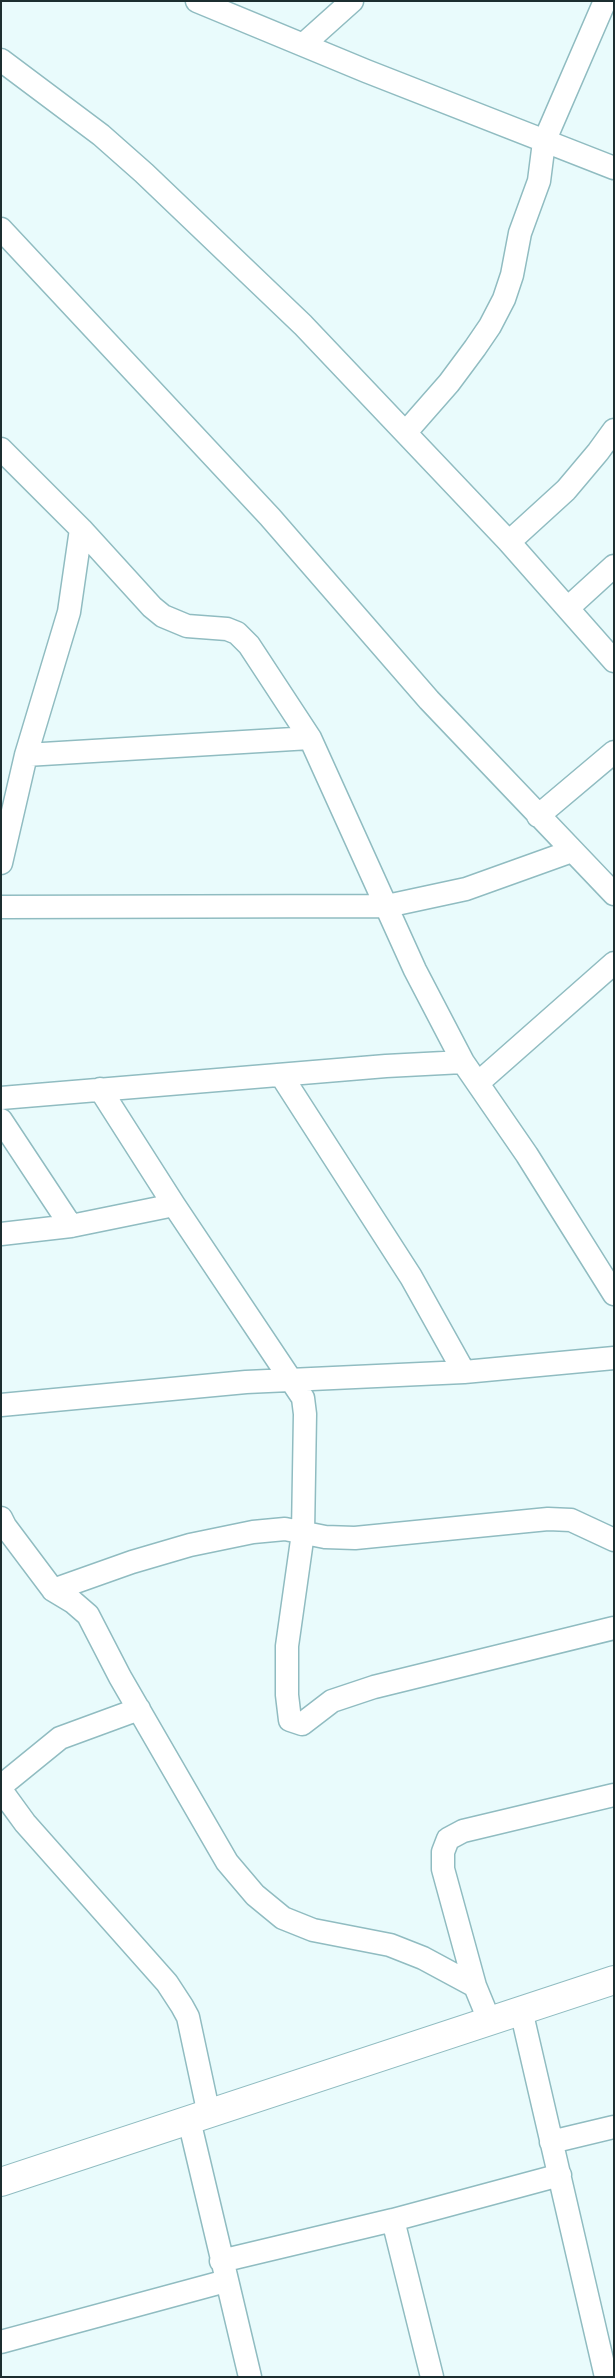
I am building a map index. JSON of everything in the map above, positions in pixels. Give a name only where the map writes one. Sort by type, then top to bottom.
[{"type":"street","points":[[197,1],[544,142],[614,168]]},
{"type":"street","points":[[304,44],[352,1]]},
{"type":"street","points":[[406,432],[449,383],[475,348],[490,326],[504,299],[512,275],[520,232],[541,172],[544,142],[605,1]]},
{"type":"street","points":[[1,60],[101,135],[144,173],[303,325],[509,542],[614,661]]},
{"type":"street","points":[[1,229],[270,518],[429,700],[614,894]]},
{"type":"street","points":[[509,542],[566,490],[614,430]]},
{"type":"street","points":[[1,449],[81,529],[152,607],[163,616],[187,626],[227,629],[244,638],[310,738],[415,970],[463,1062],[527,1155],[614,1294]]},
{"type":"street","points":[[1,863],[6,822],[69,612],[81,529]]},
{"type":"street","points":[[569,608],[614,566]]},
{"type":"street","points":[[26,756],[310,738]]},
{"type":"street","points":[[538,816],[614,752]]},
{"type":"street","points":[[1,907],[387,906],[466,890],[572,851]]},
{"type":"street","points":[[478,1083],[614,963]]},
{"type":"street","points":[[1,1098],[281,1074],[463,1062]]},
{"type":"street","points":[[281,1074],[359,1193],[411,1278],[464,1372]]},
{"type":"street","points":[[100,1089],[174,1205],[303,1398],[305,1414],[303,1533],[287,1646],[287,1695],[290,1720],[297,1724],[302,1724],[332,1701],[374,1688],[614,1628]]},
{"type":"street","points":[[1,1120],[71,1226]]},
{"type":"street","points":[[1,1234],[71,1226],[174,1205]]},
{"type":"street","points":[[1,1405],[292,1380],[464,1372],[614,1358]]},
{"type":"street","points":[[53,1590],[190,1544],[253,1532],[285,1530],[324,1537],[356,1538],[548,1519],[570,1520],[613,1545]]},
{"type":"street","points":[[2,1524],[53,1590],[73,1602],[88,1615],[138,1709],[228,1862],[256,1895],[283,1918],[313,1930],[390,1946],[423,1958],[475,1986]]},
{"type":"street","points":[[138,1709],[60,1738],[1,1788],[25,1823],[167,1982],[188,2016],[199,2117],[224,2271],[250,2377]]},
{"type":"street","points":[[489,2020],[475,1986],[443,1869],[443,1852],[448,1840],[463,1831],[614,1795]]},
{"type":"street","points":[[1,2182],[614,1980]]},
{"type":"street","points":[[521,2010],[606,2377]]},
{"type":"street","points":[[551,2142],[614,2127]]},
{"type":"street","points":[[1,2342],[224,2271],[393,2220],[560,2175]]},
{"type":"street","points":[[393,2220],[432,2377]]}]
